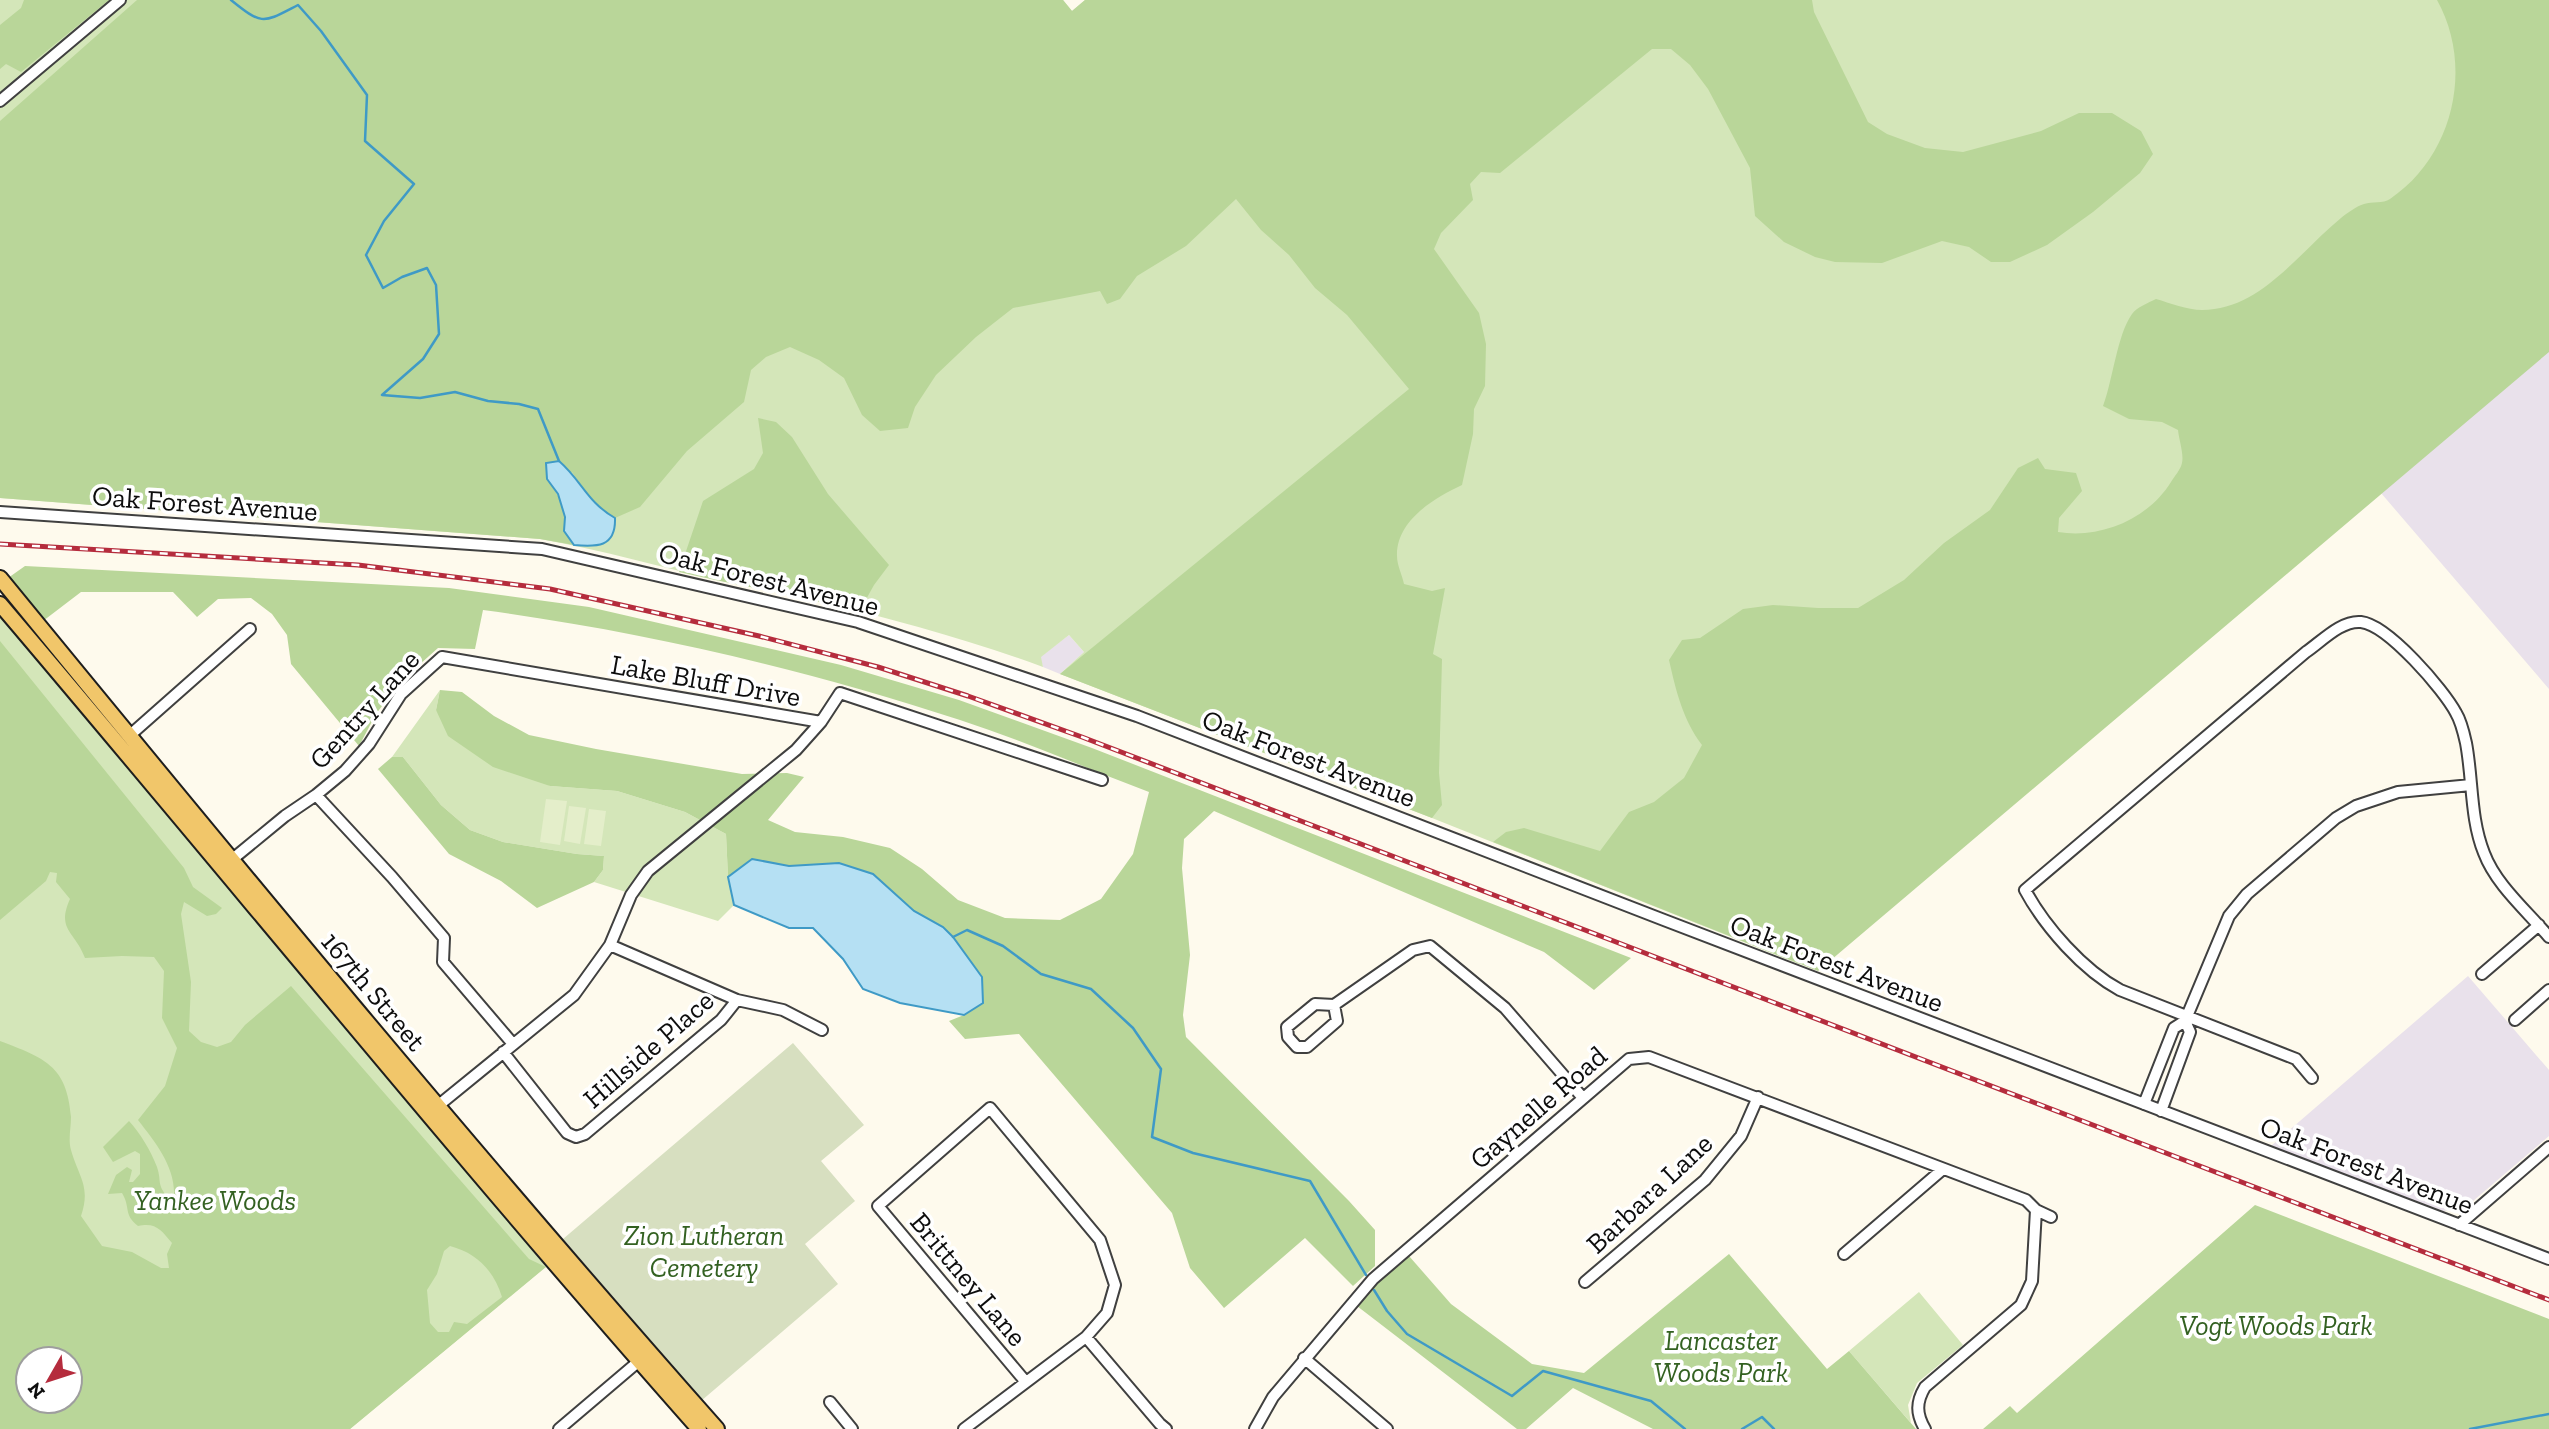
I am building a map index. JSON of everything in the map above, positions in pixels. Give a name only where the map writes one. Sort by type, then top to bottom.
[{"type":"main road","name":"167th Street","points":[[0,578],[130,736],[226,864]]},
{"type":"main road","name":"167th Street","points":[[0,604],[226,864],[644,1357],[699,1429]]},
{"type":"main road","name":"167th Street","points":[[644,1357],[717,1429]]},
{"type":"street","points":[[0,101],[120,0]]},
{"type":"street","name":"Oak Forest Avenue","points":[[0,512],[542,549],[826,613],[1137,716],[2549,1259]]},
{"type":"street","points":[[2312,1078],[2296,1059],[2186,1019],[2103,981],[2086,967],[2062,940],[2032,903],[2025,890],[2306,652],[2341,627],[2361,622],[2381,630],[2404,649],[2457,713],[2466,743],[2476,831],[2484,855],[2494,873],[2549,937]]},
{"type":"street","points":[[130,736],[250,629]]},
{"type":"street","name":"Gentry Lane","points":[[226,864],[285,816],[316,796],[358,757],[401,694],[442,657]]},
{"type":"street","name":"Lake Bluff Drive","points":[[442,657],[821,722],[840,693],[1102,780]]},
{"type":"street","points":[[433,1110],[574,995],[610,945],[631,895],[648,871],[796,750],[821,722]]},
{"type":"street","points":[[2144,1104],[2174,1028],[2186,1019],[2229,916],[2248,894],[2336,818],[2356,806],[2387,795],[2471,785]]},
{"type":"street","points":[[316,796],[392,877],[444,938],[443,962],[513,1044]]},
{"type":"street","points":[[2482,974],[2539,925]]},
{"type":"street","points":[[610,945],[737,1000],[783,1010],[822,1030]]},
{"type":"street","points":[[1334,1005],[1337,1021],[1307,1047],[1297,1047],[1288,1037],[1287,1027],[1315,1004],[1334,1005],[1413,950],[1430,946],[1504,1008],[1583,1098]]},
{"type":"street","points":[[2515,1020],[2549,990]]},
{"type":"street","name":"Hillside Place","points":[[503,1052],[567,1133],[576,1136],[585,1134],[721,1020],[737,1000]]},
{"type":"street","points":[[2161,1111],[2190,1032],[2186,1019]]},
{"type":"street","name":"Gaynelle Road","points":[[1255,1429],[1273,1397],[1304,1357],[1373,1279],[1629,1059],[1649,1057],[1758,1097],[2026,1200],[2036,1210],[2051,1217]]},
{"type":"street","name":"Barbara Lane","points":[[1585,1282],[1705,1180],[1741,1136],[1758,1097]]},
{"type":"street","name":"Brittney Lane","points":[[1025,1381],[878,1206],[990,1108],[1100,1240],[1115,1285],[1107,1313],[1086,1337]]},
{"type":"street","points":[[2459,1225],[2549,1147]]},
{"type":"street","points":[[1844,1254],[1943,1169]]},
{"type":"street","points":[[1924,1428],[1917,1412],[1918,1398],[1925,1387],[2021,1305],[2032,1281],[2036,1210]]},
{"type":"street","points":[[964,1429],[1086,1337],[1166,1429]]},
{"type":"street","points":[[559,1429],[644,1357]]},
{"type":"street","points":[[1304,1357],[1387,1429]]},
{"type":"street","points":[[830,1402],[852,1429]]},
{"type":"shaded area","points":[[2549,350],[2549,689],[2381,493]]},
{"type":"shaded area","points":[[1069,635],[1084,652],[1060,674],[1043,667],[1040,657]]},
{"type":"shaded area","points":[[2468,976],[2549,1070],[2549,1136],[2473,1201],[2463,1208],[2443,1211],[2271,1146]]},
{"type":"green space","points":[[0,0],[1063,0],[1072,11],[1085,0],[2549,0],[2549,340],[1799,964],[1060,674],[1084,652],[1069,635],[1041,657],[1043,667],[960,639],[847,608],[540,539],[0,498]]},
{"type":"green space","points":[[24,0],[109,0],[21,72],[6,64],[0,69],[0,25],[21,8]]},
{"type":"green space","points":[[137,0],[1063,0],[1072,11],[1085,0],[1812,0],[1814,12],[1868,122],[1887,134],[1925,148],[1963,152],[2041,131],[2079,113],[2112,113],[2141,131],[2153,154],[2140,173],[2093,212],[2047,245],[2010,262],[1991,262],[1969,247],[1942,241],[1882,263],[1835,262],[1815,257],[1784,242],[1755,216],[1750,168],[1708,89],[1690,65],[1671,49],[1652,49],[1500,173],[1481,172],[1470,184],[1473,200],[1441,233],[1434,249],[1479,313],[1486,344],[1485,386],[1474,409],[1473,434],[1462,485],[1419,512],[1403,532],[1398,543],[1397,556],[1404,584],[1432,591],[1445,588],[1433,654],[1442,659],[1439,773],[1442,805],[1432,818],[1060,674],[1409,389],[1347,315],[1315,288],[1289,255],[1261,230],[1236,199],[1186,246],[1137,276],[1120,299],[1107,304],[1100,291],[1013,308],[976,337],[936,375],[915,407],[908,428],[880,431],[862,415],[844,378],[819,360],[790,347],[766,357],[751,370],[744,402],[687,451],[640,507],[615,518],[591,498],[572,472],[547,479],[561,502],[566,531],[574,545],[540,539],[0,498],[0,121]]},
{"type":"green space","points":[[2437,0],[2549,0],[2549,352],[1818,971],[1493,842],[1506,832],[1524,828],[1600,851],[1629,812],[1654,802],[1684,778],[1702,745],[1685,715],[1669,660],[1682,640],[1700,638],[1743,609],[1773,605],[1858,608],[1904,580],[1944,543],[1990,510],[2018,468],[2038,458],[2045,469],[2076,473],[2082,491],[2059,518],[2058,532],[2107,529],[2122,524],[2150,506],[2161,495],[2182,463],[2178,430],[2162,422],[2129,419],[2103,406],[2119,345],[2132,314],[2156,299],[2202,310],[2243,300],[2278,276],[2349,212],[2364,204],[2387,201],[2412,181],[2430,159],[2443,135],[2455,81],[2454,53],[2448,26]]},
{"type":"green space","points":[[758,418],[776,422],[792,437],[828,494],[889,565],[859,612],[679,572],[703,501],[754,469],[763,453]]},
{"type":"green space","points":[[25,566],[449,588],[589,607],[841,665],[959,700],[1092,748],[1631,958],[1594,990],[1544,952],[1214,811],[1184,839],[1182,868],[1190,955],[1183,1015],[1186,1037],[1375,1230],[1375,1266],[1353,1286],[1305,1238],[1224,1308],[1190,1268],[1172,1213],[1019,1034],[965,1039],[949,1021],[964,1015],[943,927],[914,911],[873,874],[839,863],[789,866],[753,859],[728,877],[726,834],[685,812],[617,791],[550,786],[493,767],[448,736],[436,710],[440,690],[462,692],[494,716],[529,735],[742,774],[787,773],[804,777],[768,820],[795,832],[843,837],[890,848],[922,869],[958,900],[1005,918],[1060,920],[1101,899],[1133,854],[1149,792],[984,728],[843,684],[664,641],[483,610],[475,649],[438,648],[400,682],[376,714],[359,746],[291,664],[287,635],[272,614],[251,598],[218,599],[197,617],[173,592],[81,592],[43,621],[8,578]]},
{"type":"green space","name":"Yankee Woods","points":[[0,612],[549,1264],[350,1429],[0,1429]]},
{"type":"green space","name":"Yankee Woods","points":[[0,641],[184,868],[193,887],[222,908],[216,914],[207,916],[184,902],[181,914],[191,982],[189,1031],[201,1042],[217,1047],[231,1042],[245,1025],[291,986],[529,1259],[546,1267],[350,1429],[0,1429],[0,1041],[41,1059],[58,1075],[64,1086],[71,1117],[70,1146],[84,1189],[81,1216],[102,1246],[132,1252],[161,1268],[169,1268],[167,1254],[172,1243],[158,1228],[138,1226],[133,1222],[122,1193],[108,1194],[116,1175],[127,1167],[132,1170],[129,1182],[133,1182],[140,1174],[140,1154],[135,1151],[113,1162],[103,1147],[129,1121],[152,1155],[164,1193],[168,1198],[174,1195],[168,1164],[138,1120],[165,1086],[177,1048],[162,1018],[164,971],[154,957],[85,958],[66,924],[66,909],[70,899],[56,882],[57,873],[50,872],[46,881],[0,920]],"holes":[[[450,1246],[460,1249],[483,1264],[502,1297],[467,1324],[454,1322],[449,1332],[438,1332],[430,1323],[427,1290],[437,1274],[444,1251]]]},
{"type":"green space","points":[[440,690],[436,710],[550,786],[617,791],[685,812],[726,834],[728,877],[734,905],[718,921],[594,882],[603,870],[604,856],[503,842],[470,830],[441,805],[403,757],[392,757]]},
{"type":"green space","points":[[392,757],[403,757],[441,805],[470,830],[503,842],[604,856],[603,870],[594,882],[537,908],[501,881],[449,854],[378,769]]},
{"type":"green space","points":[[546,799],[567,801],[560,845],[540,842]]},
{"type":"green space","points":[[569,806],[586,808],[580,844],[564,841]]},
{"type":"green space","points":[[589,809],[606,811],[601,846],[584,844]]},
{"type":"green space","name":"Zion Lutheran Cemetery","points":[[793,1043],[864,1125],[821,1161],[855,1201],[805,1244],[838,1284],[701,1401],[563,1239]]},
{"type":"green space","name":"Vogt Woods Park","points":[[2255,1205],[2549,1319],[2549,1429],[1983,1429],[2010,1406],[2017,1413]]},
{"type":"green space","name":"Lancaster Woods Park","points":[[1729,1254],[1827,1369],[1849,1351],[1916,1429],[1653,1429],[1573,1388],[1526,1429],[1517,1429],[1357,1306],[1370,1290],[1409,1256],[1451,1304],[1532,1364],[1584,1373]]},
{"type":"green space","points":[[1919,1292],[1963,1345],[1917,1383],[1908,1405],[1911,1423],[1849,1351]]},
{"type":"water","points":[[559,461],[591,498],[615,518],[612,535],[603,544],[574,545],[564,531],[565,517],[558,494],[547,479],[546,463]]},
{"type":"water","points":[[752,859],[789,866],[839,863],[873,874],[914,911],[943,927],[953,937],[982,977],[983,1003],[964,1015],[900,1003],[863,989],[843,959],[813,928],[789,928],[734,905],[728,877]]},
{"type":"waterway","points":[[231,0],[250,14],[263,19],[298,5],[321,31],[367,95],[365,141],[414,184],[384,221],[366,255],[383,288],[402,277],[427,268],[436,285],[439,334],[423,359],[382,395],[420,398],[455,392],[488,401],[538,409],[559,461]]},
{"type":"waterway","points":[[953,937],[967,930],[1003,946],[1041,974],[1091,989],[1133,1028],[1161,1069],[1152,1137],[1193,1153],[1310,1181],[1366,1275]]},
{"type":"waterway","points":[[1374,1290],[1387,1311],[1407,1334],[1512,1396],[1543,1371],[1651,1401],[1685,1429]]},
{"type":"waterway","points":[[2470,1429],[2549,1414]]},
{"type":"waterway","points":[[1742,1429],[1762,1417],[1774,1429]]},
{"type":"railway","points":[[0,544],[358,565],[550,589],[759,636],[878,667],[1082,737],[2549,1300]]}]
